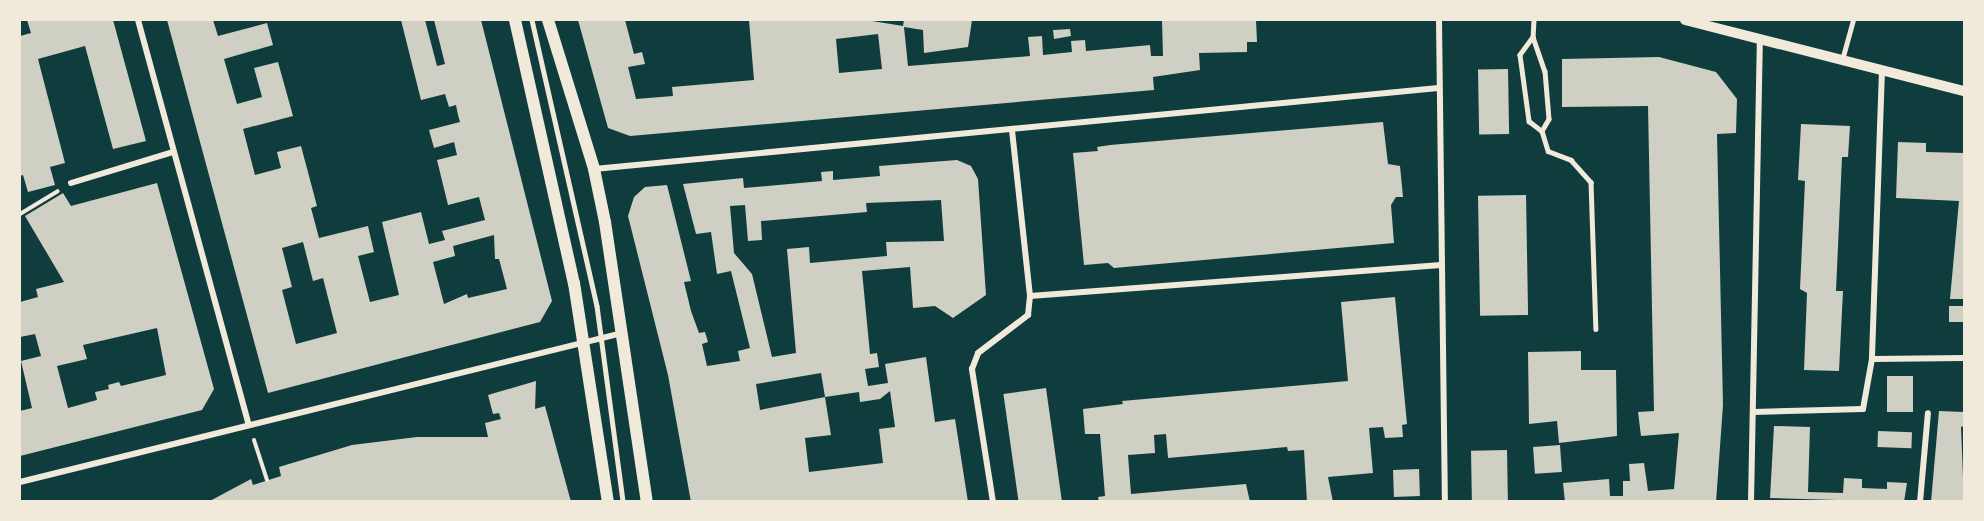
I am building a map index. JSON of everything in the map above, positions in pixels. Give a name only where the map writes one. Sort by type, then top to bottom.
[{"type":"main road","points":[[514,20],[572,272],[608,501]]},
{"type":"main road","points":[[548,20],[594,169],[624,332],[647,501]]},
{"type":"street","points":[[138,20],[249,425]]},
{"type":"street","points":[[1439,20],[1438,88],[1445,501]]},
{"type":"street","points":[[1685,20],[1965,91]]},
{"type":"street","points":[[1751,501],[1760,39]]},
{"type":"street","points":[[1754,412],[1863,409],[1872,359],[1882,70]]},
{"type":"street","points":[[594,169],[1438,88]]},
{"type":"street","points":[[993,501],[972,369],[978,353],[1028,315],[1030,296],[1012,129]]},
{"type":"street","points":[[71,183],[173,152]]},
{"type":"street","points":[[1030,296],[1441,266]]},
{"type":"street","points":[[20,482],[624,332]]},
{"type":"street","points":[[1872,359],[1965,358]]},
{"type":"street","points":[[1920,501],[1928,413]]},
{"type":"lane","points":[[532,20],[602,338],[623,501]]},
{"type":"lane","points":[[1534,20],[1533,37],[1545,71],[1549,119],[1542,132]]},
{"type":"lane","points":[[1842,60],[1854,20]]},
{"type":"lane","points":[[1533,37],[1520,55],[1529,122],[1542,132],[1548,151],[1571,160],[1591,182],[1596,329]]},
{"type":"path","points":[[20,214],[71,183]]},
{"type":"path","points":[[249,425],[267,480]]},
{"type":"building","points":[[27,20],[113,20],[146,141],[113,149],[85,46],[38,59],[65,163],[50,167],[55,185],[28,192],[23,175],[20,176],[20,36],[31,33]]},
{"type":"building","points":[[167,20],[213,20],[218,36],[267,23],[273,45],[224,59],[237,104],[262,97],[254,68],[278,62],[293,116],[243,129],[255,175],[281,168],[277,152],[301,146],[317,206],[311,208],[319,238],[368,226],[374,252],[358,256],[370,302],[399,295],[382,222],[421,212],[429,244],[445,240],[442,231],[485,220],[479,197],[448,205],[437,160],[457,155],[454,142],[434,148],[429,130],[460,122],[456,105],[449,107],[445,94],[421,100],[401,20],[425,20],[437,66],[445,64],[434,20],[481,20],[552,301],[540,322],[268,393]],"holes":[[[494,235],[495,259],[499,259],[507,289],[468,298],[467,294],[444,304],[433,262],[455,256],[453,246]],[[303,242],[313,281],[323,278],[337,333],[296,344],[282,290],[292,287],[282,248]]]},
{"type":"building","points":[[578,20],[625,20],[634,54],[642,52],[645,64],[628,67],[636,99],[673,96],[672,87],[754,80],[749,20],[866,20],[903,26],[904,20],[972,20],[968,47],[924,53],[923,30],[904,27],[908,66],[1030,56],[1028,37],[1042,36],[1043,55],[1072,52],[1071,41],[1085,40],[1086,51],[1150,45],[1151,56],[1163,56],[1162,20],[1256,20],[1257,42],[1247,42],[1247,52],[1199,53],[1200,70],[1153,77],[1154,90],[630,136],[608,128]],"holes":[[[878,34],[882,69],[839,73],[836,39]]]},
{"type":"building","points":[[1070,29],[1071,36],[1054,39],[1053,30]]},
{"type":"building","points":[[1659,57],[1716,72],[1737,99],[1736,133],[1717,134],[1723,405],[1716,502],[1565,502],[1563,483],[1609,479],[1610,496],[1623,496],[1623,481],[1630,481],[1629,464],[1644,463],[1648,491],[1674,489],[1679,433],[1641,436],[1638,412],[1654,411],[1648,106],[1562,107],[1562,59]]},
{"type":"building","points":[[1508,69],[1509,134],[1479,135],[1478,70]]},
{"type":"building","points":[[1383,122],[1388,164],[1400,166],[1403,197],[1396,197],[1391,205],[1394,243],[1114,268],[1108,263],[1084,265],[1073,153],[1098,151],[1097,147],[1110,145]]},
{"type":"building","points":[[1801,124],[1850,126],[1848,157],[1842,157],[1836,291],[1843,291],[1839,371],[1804,370],[1807,293],[1800,289],[1805,181],[1798,180]]},
{"type":"building","points":[[1898,142],[1926,143],[1926,152],[1964,153],[1964,299],[1950,299],[1959,201],[1896,198]]},
{"type":"building","points":[[957,160],[971,166],[978,179],[986,295],[953,318],[935,306],[913,308],[910,267],[862,271],[870,354],[877,353],[879,367],[865,369],[868,386],[888,383],[885,364],[926,357],[935,422],[955,419],[968,502],[691,502],[668,375],[628,216],[634,197],[645,187],[667,185],[691,281],[684,282],[691,311],[699,333],[705,332],[708,342],[702,344],[707,366],[740,361],[738,351],[750,348],[731,271],[717,274],[711,232],[696,234],[683,184],[743,178],[744,188],[822,181],[821,172],[833,171],[833,180],[880,176],[879,166]],"holes":[[[941,200],[944,241],[886,242],[887,256],[810,263],[809,247],[787,249],[796,353],[772,357],[752,274],[734,253],[730,206],[745,205],[748,241],[762,240],[761,221],[867,212],[866,203]],[[821,373],[825,397],[760,410],[756,384]],[[890,391],[895,427],[879,429],[883,463],[809,472],[805,438],[831,435],[825,397],[859,392],[860,402],[880,399]]]},
{"type":"building","points":[[157,183],[214,389],[202,410],[20,456],[20,411],[32,408],[21,361],[41,356],[35,334],[20,337],[20,302],[38,297],[36,289],[64,282],[25,216],[63,193],[71,206]],"holes":[[[157,328],[166,375],[121,386],[119,382],[108,385],[109,389],[95,392],[97,400],[68,408],[57,366],[87,359],[83,345]]]},
{"type":"building","points":[[1526,195],[1528,315],[1480,316],[1478,196]]},
{"type":"building","points":[[1395,297],[1407,424],[1402,425],[1403,437],[1385,438],[1383,427],[1369,428],[1373,473],[1328,477],[1333,502],[1307,502],[1304,450],[1288,451],[1287,447],[1168,458],[1166,434],[1154,435],[1155,453],[1128,455],[1131,494],[1246,484],[1250,502],[1099,502],[1098,497],[1105,496],[1100,434],[1085,434],[1083,409],[1123,404],[1122,401],[1348,381],[1341,302]]},
{"type":"building","points":[[1949,306],[1964,306],[1964,322],[1949,322]]},
{"type":"building","points":[[1581,351],[1581,370],[1616,370],[1617,436],[1559,443],[1557,421],[1529,424],[1528,352]]},
{"type":"building","points":[[1887,376],[1913,376],[1913,412],[1887,412]]},
{"type":"building","points":[[536,381],[535,409],[545,406],[571,502],[208,502],[251,479],[253,485],[281,476],[279,467],[352,445],[417,437],[488,437],[485,423],[501,419],[499,413],[493,414],[488,395]]},
{"type":"building","points":[[1046,388],[1062,502],[1019,502],[1003,394]]},
{"type":"building","points":[[1939,411],[1964,412],[1964,426],[1961,427],[1964,502],[1931,502]]},
{"type":"building","points":[[1774,426],[1810,427],[1808,492],[1843,493],[1844,478],[1862,479],[1862,488],[1887,489],[1887,482],[1907,483],[1904,502],[1770,498]]},
{"type":"building","points":[[1878,431],[1912,432],[1911,448],[1877,447]]},
{"type":"building","points":[[1560,445],[1562,472],[1535,474],[1533,447]]},
{"type":"building","points":[[1507,450],[1508,502],[1472,502],[1471,451]]},
{"type":"building","points":[[1419,469],[1420,496],[1394,497],[1393,470]]}]
